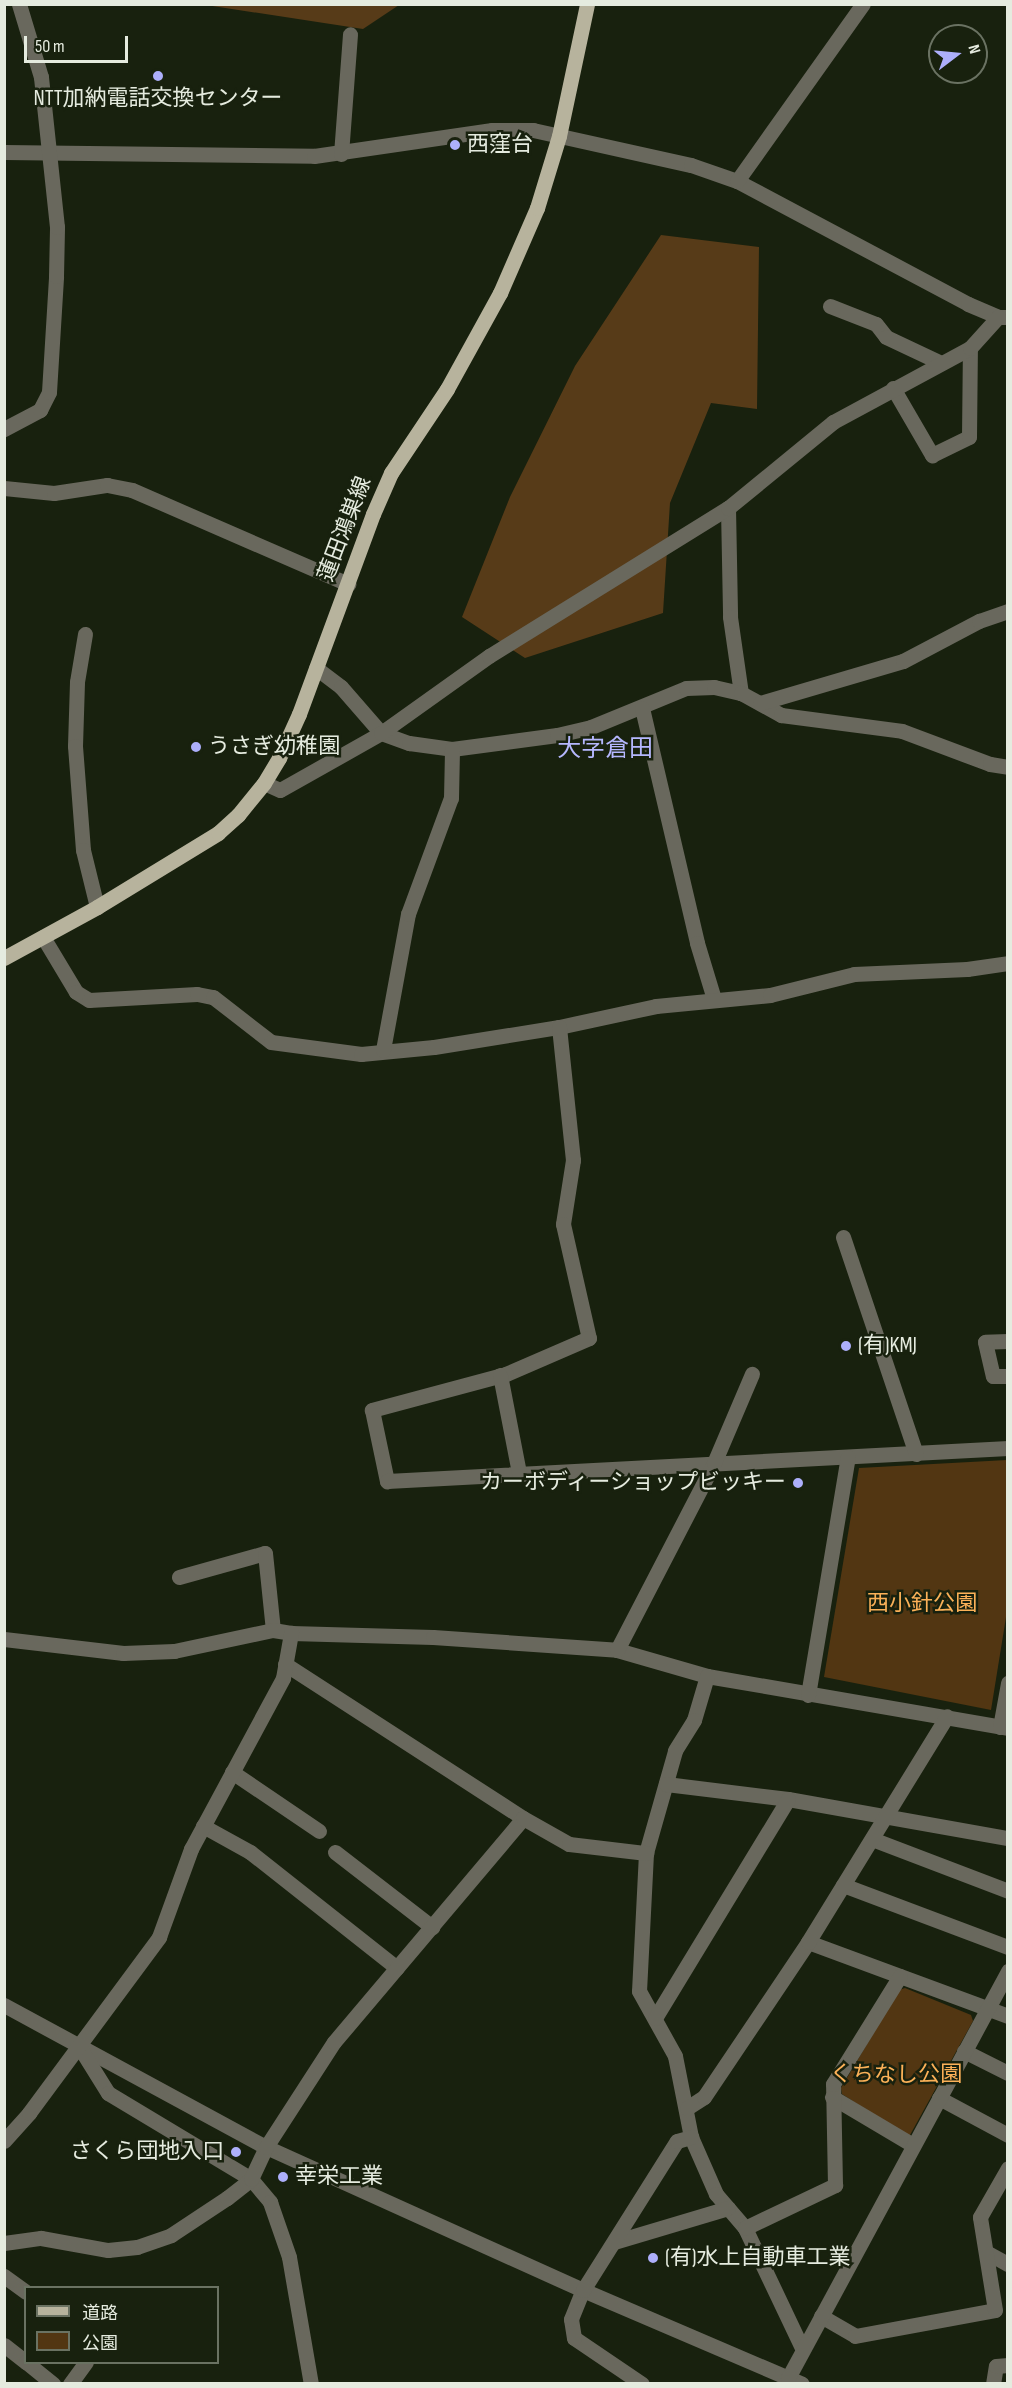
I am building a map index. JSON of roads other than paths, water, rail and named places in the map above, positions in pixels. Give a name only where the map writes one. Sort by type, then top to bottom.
[{"type":"main road","name":"蓮田鴻巣線","points":[[4,958],[97,907],[218,833],[238,815],[264,783],[279,758],[316,668],[373,514],[392,473],[447,389],[500,293],[537,208],[559,136],[587,4]]},
{"type":"street","points":[[4,429],[40,410],[50,392],[57,227],[41,76],[20,4]]},
{"type":"street","points":[[737,181],[863,4]]},
{"type":"street","points":[[341,154],[350,34]]},
{"type":"street","points":[[4,152],[304,156],[341,154],[492,130],[533,130],[691,165],[737,181],[968,304],[1003,317],[970,348],[833,422],[728,508],[489,656],[381,733],[280,790],[264,783]]},
{"type":"street","points":[[830,306],[876,324],[886,337],[941,363]]},
{"type":"street","points":[[893,388],[932,455],[969,437],[970,348]]},
{"type":"street","points":[[4,488],[54,493],[106,485],[132,490],[348,584]]},
{"type":"street","points":[[728,508],[730,617],[741,693]]},
{"type":"street","points":[[760,704],[903,661],[979,621],[1008,611]]},
{"type":"street","points":[[85,634],[77,682],[75,746],[83,850],[97,907]]},
{"type":"street","points":[[316,668],[341,687],[381,733],[409,743],[453,749],[557,735],[591,727],[686,688],[714,687],[741,693],[781,716],[902,731],[990,764],[1008,767]]},
{"type":"street","points":[[642,708],[697,943],[714,999]]},
{"type":"street","points":[[383,1050],[408,914],[451,798],[453,749]]},
{"type":"street","points":[[43,937],[76,992],[89,1000],[196,994],[213,997],[271,1042],[361,1054],[383,1050],[434,1047],[559,1028],[657,1006],[770,995],[854,974],[967,969],[1008,963]]},
{"type":"street","points":[[559,1028],[573,1160],[563,1224],[589,1338],[500,1376],[372,1410],[387,1481],[1008,1448]]},
{"type":"street","points":[[843,1237],[915,1454]]},
{"type":"street","points":[[1008,1341],[985,1342],[993,1376],[1008,1376]]},
{"type":"street","points":[[617,1650],[714,1463],[752,1374]]},
{"type":"street","points":[[500,1376],[519,1473]]},
{"type":"street","points":[[808,1695],[848,1457]]},
{"type":"street","points":[[179,1576],[265,1553],[273,1630]]},
{"type":"street","points":[[4,1639],[123,1653],[174,1652],[273,1630],[291,1633],[433,1637],[617,1650],[707,1676],[808,1695],[946,1716],[1004,1728],[1008,1683]]},
{"type":"street","points":[[4,2141],[159,1937],[191,1849],[283,1678],[291,1633]]},
{"type":"street","points":[[285,1664],[523,1818],[569,1844],[646,1853]]},
{"type":"street","points":[[707,1676],[694,1720],[675,1751],[646,1853],[639,1991],[675,2056],[691,2137],[716,2194],[745,2229],[802,2348]]},
{"type":"street","points":[[687,2109],[704,2097],[808,1942],[946,1716]]},
{"type":"street","points":[[232,1772],[319,1831]]},
{"type":"street","points":[[666,1784],[788,1799],[1008,1838]]},
{"type":"street","points":[[654,2018],[788,1799]]},
{"type":"street","points":[[4,2243],[41,2238],[108,2250],[137,2247],[171,2235],[227,2198],[251,2178],[267,2147],[334,2042],[523,1818]]},
{"type":"street","points":[[203,1826],[250,1852],[397,1968]]},
{"type":"street","points":[[872,1839],[1008,1891]]},
{"type":"street","points":[[335,1852],[432,1927]]},
{"type":"street","points":[[843,1885],[1008,1947]]},
{"type":"street","points":[[808,1942],[1008,2016]]},
{"type":"street","points":[[4,2005],[267,2147],[583,2290],[795,2381],[802,2348],[1008,1971]]},
{"type":"street","points":[[745,2229],[835,2185],[833,2084],[900,1976]]},
{"type":"street","points":[[78,2046],[108,2093],[251,2178],[270,2202],[289,2257],[311,2384]]},
{"type":"street","points":[[964,2051],[1008,2073]]},
{"type":"street","points":[[832,2097],[913,2145]]},
{"type":"street","points":[[939,2098],[1008,2135]]},
{"type":"street","points":[[642,2384],[574,2338],[572,2319],[583,2290],[677,2141],[691,2137]]},
{"type":"street","points":[[820,2316],[855,2336],[995,2310],[980,2217],[1008,2168]]},
{"type":"street","points":[[994,2193],[1008,2200]]},
{"type":"street","points":[[614,2242],[728,2208]]},
{"type":"street","points":[[986,2252],[1008,2264]]},
{"type":"street","points":[[4,2276],[24,2291]]},
{"type":"street","points":[[4,2345],[24,2360]]},
{"type":"street","points":[[28,2364],[53,2384]]},
{"type":"street","points":[[69,2384],[84,2364]]},
{"type":"street","points":[[993,2384],[996,2366],[1008,2365]]},
{"type":"place","name":"NTT加納電話交換センター","points":[[158,76]]},
{"type":"place","name":"西窪台","points":[[455,145]]},
{"type":"place","name":"うさぎ幼稚園","points":[[196,747]]},
{"type":"place","name":"(有)KMJ","points":[[846,1346]]},
{"type":"place","name":"カーボディーショップビッキー","points":[[798,1483]]},
{"type":"place","name":"さくら団地入口","points":[[236,2152]]},
{"type":"place","name":"幸栄工業","points":[[283,2177]]},
{"type":"place","name":"(有)水上自動車工業","points":[[653,2258]]},
{"type":"district","name":"大字倉田","points":[[605,749]]},
{"type":"park label","name":"西小針公園","points":[[922,1604]]},
{"type":"park label","name":"くちなし公園","points":[[896,2075]]}]
